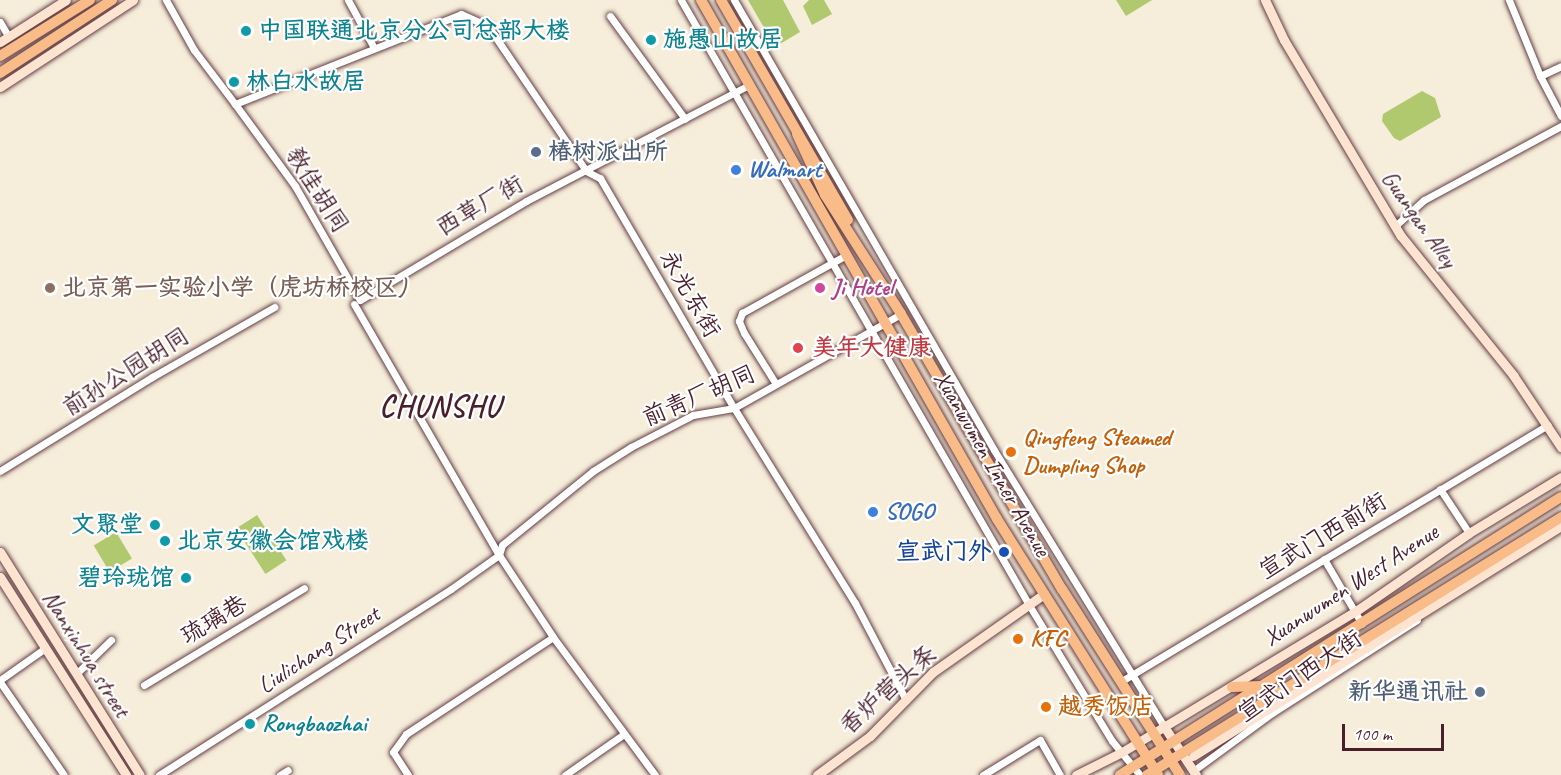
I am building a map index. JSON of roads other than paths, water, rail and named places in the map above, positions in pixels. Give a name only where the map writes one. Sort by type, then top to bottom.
[{"type":"main road","points":[[0,56],[90,0]]},
{"type":"main road","points":[[0,73],[112,0]]},
{"type":"main road","name":"Xuanwumen Inner Avenue","points":[[701,0],[885,323],[1044,594],[1155,774]]},
{"type":"main road","name":"Xuanwumen Inner Avenue","points":[[721,0],[797,134],[825,195],[901,314],[1151,733],[1171,760]]},
{"type":"main road","name":"Xuanwumen West Avenue","points":[[1120,775],[1561,497]]},
{"type":"main road","points":[[1155,774],[1181,753],[1424,606],[1561,517]]},
{"type":"main road","points":[[1232,687],[1261,686]]},
{"type":"main road","points":[[1171,760],[1180,775]]},
{"type":"street","points":[[0,22],[4,39],[66,0]]},
{"type":"street","points":[[0,87],[133,0]]},
{"type":"street","name":"教佳胡同","points":[[165,0],[194,50],[295,186],[357,302],[499,555],[553,637],[655,775]]},
{"type":"street","points":[[348,0],[373,46]]},
{"type":"street","points":[[681,0],[869,332],[1029,605],[1122,752],[1140,775]]},
{"type":"street","points":[[734,0],[894,280],[1130,676],[1181,753],[1192,774]]},
{"type":"street","name":"Guangan Alley","points":[[1265,0],[1395,226],[1514,375],[1561,447]]},
{"type":"street","points":[[1509,0],[1540,76],[1561,116]]},
{"type":"street","name":"永光东街","points":[[236,104],[373,46],[461,14],[488,26],[586,171],[600,177],[734,408],[855,603],[906,700]]},
{"type":"street","points":[[610,16],[685,119]]},
{"type":"street","points":[[1540,76],[1561,66]]},
{"type":"street","name":"西草厂街","points":[[357,302],[526,201],[749,85]]},
{"type":"street","points":[[1395,226],[1424,200],[1561,126]]},
{"type":"street","points":[[776,384],[744,333],[739,321],[742,313],[846,255]]},
{"type":"street","name":"前孙公园胡同","points":[[0,471],[152,377],[274,307]]},
{"type":"street","name":"前青厂胡同","points":[[499,555],[502,545],[556,501],[631,447],[693,416],[734,408],[901,314]]},
{"type":"street","name":"宣武门西前街","points":[[1120,682],[1548,425]]},
{"type":"street","name":"Xuanwumen West Avenue","points":[[1076,775],[1122,752],[1163,725],[1232,687],[1356,611],[1469,533],[1561,477]]},
{"type":"street","points":[[1440,489],[1469,533]]},
{"type":"street","name":"宣武门西大街","points":[[1193,756],[1424,606],[1561,526]]},
{"type":"street","name":"Nanxinhua street","points":[[0,552],[140,775]]},
{"type":"street","name":"Liulichang Street","points":[[159,775],[499,555]]},
{"type":"street","points":[[1324,559],[1362,624]]},
{"type":"street","points":[[0,577],[122,774]]},
{"type":"street","name":"琉璃巷","points":[[144,685],[304,588]]},
{"type":"street","name":"香炉营头条","points":[[817,775],[870,736],[933,672],[1044,594]]},
{"type":"street","name":"宣武门西大街","points":[[1192,774],[1272,713],[1407,629],[1424,606]]},
{"type":"street","points":[[408,775],[393,752],[405,734],[553,637]]},
{"type":"street","points":[[76,674],[111,640]]},
{"type":"street","points":[[44,649],[0,681],[64,775]]},
{"type":"street","points":[[565,775],[624,734]]},
{"type":"street","points":[[983,775],[1040,740],[1060,775]]},
{"type":"street","points":[[1181,753],[1193,756],[1192,774]]},
{"type":"street","points":[[280,775],[288,770]]},
{"type":"place","name":"中国联通北京分公司总部大楼","points":[[246,31]]},
{"type":"place","name":"施愚山故居","points":[[651,40]]},
{"type":"place","name":"林白水故居","points":[[234,82]]},
{"type":"place","name":"椿树派出所","points":[[536,152]]},
{"type":"place","name":"Walmart","points":[[736,170]]},
{"type":"place","name":"北京第一实验小学（虎坊桥校区)","points":[[50,288]]},
{"type":"place","name":"Ji Hotel","points":[[820,288]]},
{"type":"place","name":"美年大健康","points":[[798,348]]},
{"type":"place","name":"Qingfeng Steamed Dumpling Shop","points":[[1011,452]]},
{"type":"place","name":"SOGO","points":[[873,512]]},
{"type":"place","name":"文聚堂","points":[[155,525]]},
{"type":"place","name":"北京安徽会馆戏楼","points":[[165,541]]},
{"type":"place","name":"宣武门外","points":[[1004,552]]},
{"type":"place","name":"碧玲珑馆","points":[[186,578]]},
{"type":"place","name":"KFC","points":[[1018,639]]},
{"type":"place","name":"新华通讯社","points":[[1480,692]]},
{"type":"place","name":"越秀饭店","points":[[1046,707]]},
{"type":"place","name":"Rongbaozhai","points":[[250,724]]},
{"type":"district","name":"CHUNSHU","points":[[440,406]]}]
